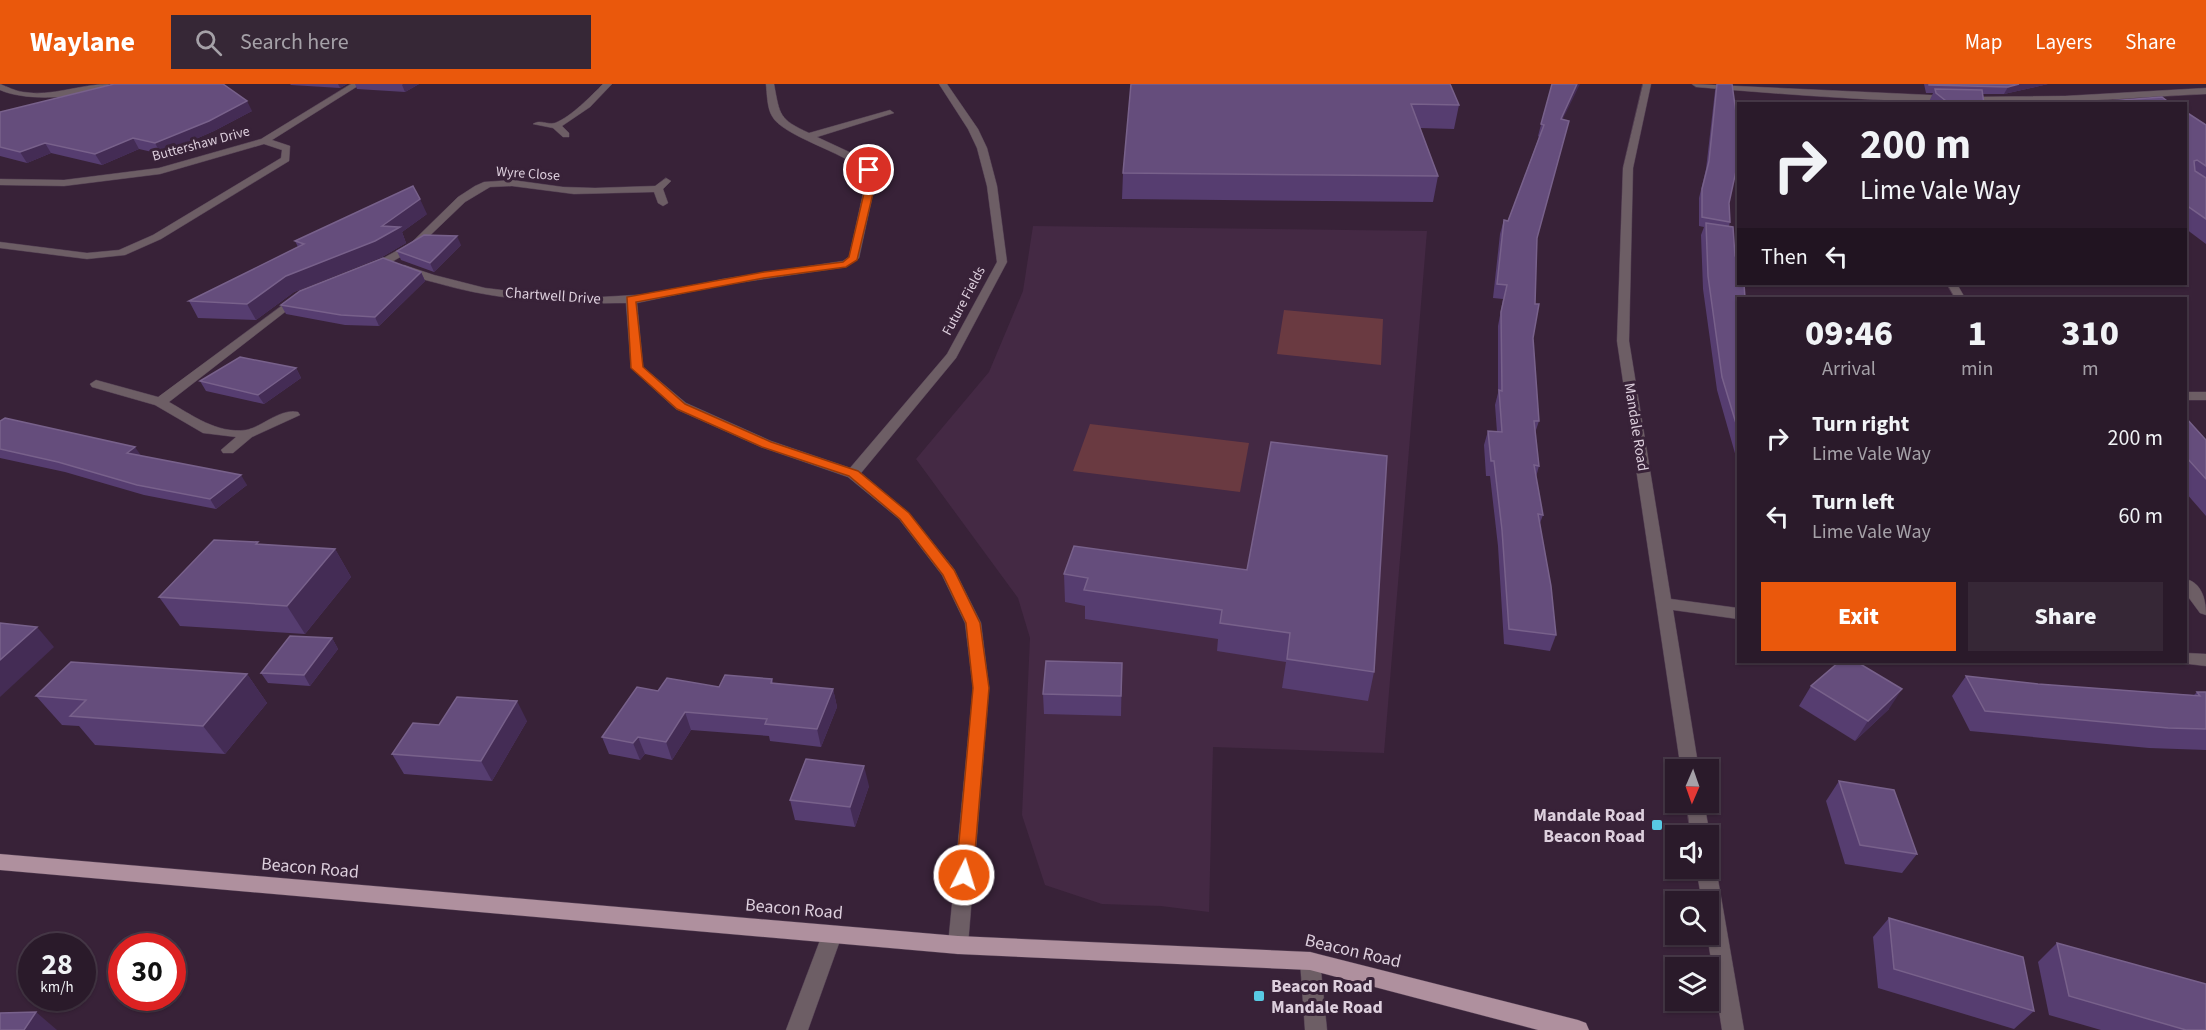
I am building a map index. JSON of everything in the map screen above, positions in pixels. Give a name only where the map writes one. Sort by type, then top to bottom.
[{"type":"main road","name":"Beacon Road","points":[[0,862],[958,945],[1310,961],[1578,1030]]},
{"type":"street","points":[[0,87],[12,94],[60,95],[105,84]]},
{"type":"street","name":"Buttershaw Drive","points":[[0,182],[64,183],[159,171],[264,141],[357,84]]},
{"type":"street","points":[[556,126],[587,105],[608,84]]},
{"type":"street","points":[[770,84],[776,116],[789,127],[809,136],[890,113]]},
{"type":"street","name":"Future Fields","points":[[853,474],[952,355],[1002,262],[992,186],[982,148],[973,129],[943,84]]},
{"type":"street","name":"Mandale Road","points":[[1647,84],[1628,168],[1623,342],[1688,759]]},
{"type":"street","points":[[1696,84],[1891,97],[2068,101],[2206,91]]},
{"type":"street","points":[[537,124],[556,126],[566,135]]},
{"type":"street","name":"Chartwell Drive","points":[[387,261],[453,286],[534,297],[631,300],[764,275],[846,264],[854,258],[869,189],[869,170],[857,159],[809,136]]},
{"type":"street","points":[[0,245],[87,256],[121,253],[157,237],[286,159],[286,148],[264,141]]},
{"type":"street","points":[[663,202],[658,189],[666,181]]},
{"type":"street","name":"Wyre Close","points":[[387,261],[421,241],[444,215],[477,188],[486,185],[499,183],[572,191],[658,189]]},
{"type":"street","points":[[357,273],[387,261]]},
{"type":"street","points":[[160,402],[299,296],[308,292]]},
{"type":"street","points":[[631,300],[637,368],[681,406],[766,444],[853,474],[904,516],[949,573],[973,623],[981,688],[958,945]]},
{"type":"street","points":[[96,384],[160,402],[208,430],[246,434]]},
{"type":"street","points":[[2187,396],[2206,396]]},
{"type":"street","points":[[228,450],[246,434],[293,415]]},
{"type":"street","points":[[2187,585],[2206,609]]},
{"type":"street","points":[[1663,603],[1737,613]]},
{"type":"street","points":[[2187,659],[2206,660]]},
{"type":"street","points":[[1708,879],[1733,1030]]},
{"type":"street","points":[[796,1030],[832,935]]},
{"type":"street","points":[[1310,961],[1316,1030]]},
{"type":"shaded area","points":[[1033,226],[1427,231],[1384,753],[1213,747],[1209,912],[1161,906],[1102,904],[1045,885],[1022,815],[1030,638],[1018,598],[916,459],[989,372],[1023,291]]},
{"type":"shaded area","points":[[1284,310],[1383,319],[1381,365],[1277,354]]},
{"type":"shaded area","points":[[1090,424],[1249,443],[1240,492],[1073,471]]},
{"type":"building","points":[[114,84],[223,84],[247,101],[209,121],[155,143],[133,138],[95,154],[45,143],[20,152],[0,147],[0,112]]},
{"type":"building","points":[[1131,84],[1450,84],[1459,105],[1411,104],[1438,176],[1123,173]]},
{"type":"building","points":[[1552,84],[1577,84],[1561,119],[1569,121],[1537,238],[1535,304],[1539,304],[1533,338],[1539,421],[1534,421],[1539,466],[1534,465],[1543,515],[1538,514],[1551,586],[1556,635],[1509,629],[1502,530],[1488,431],[1502,432],[1499,390],[1502,391],[1501,312],[1507,285],[1497,284],[1504,220],[1508,221],[1544,125],[1541,124]]},
{"type":"building","points":[[1717,84],[1732,84],[1737,120],[1737,167],[1729,203],[1730,222],[1702,217],[1702,189],[1709,161]]},
{"type":"building","points":[[1929,84],[2019,84],[2008,87]]},
{"type":"building","points":[[1935,89],[1982,90],[1984,102],[1947,102],[1936,93]]},
{"type":"building","points":[[2162,97],[2168,102],[2096,102]]},
{"type":"building","points":[[2187,113],[2206,125],[2206,166],[2197,160],[2194,161],[2195,171],[2206,178],[2206,219],[2187,206]]},
{"type":"building","points":[[413,186],[420,199],[382,226],[400,227],[375,241],[286,276],[247,304],[189,301],[304,244],[295,241]]},
{"type":"building","points":[[1706,223],[1733,227],[1735,256],[1737,257],[1737,285],[1744,285],[1745,297],[1737,297],[1737,427],[1722,377],[1708,276]]},
{"type":"building","points":[[424,235],[457,236],[430,263],[397,251]]},
{"type":"building","points":[[383,258],[421,272],[375,317],[341,315],[281,305],[300,291]]},
{"type":"building","points":[[240,357],[296,368],[258,395],[200,381]]},
{"type":"building","points":[[5,418],[135,447],[127,453],[241,475],[210,499],[137,485],[58,462],[0,449],[0,421]]},
{"type":"building","points":[[2187,419],[2206,440],[2206,479],[2187,458]]},
{"type":"building","points":[[1271,442],[1387,456],[1374,672],[1287,659],[1290,633],[1220,623],[1222,610],[1084,590],[1088,578],[1064,574],[1074,546],[1247,570]]},
{"type":"building","points":[[214,540],[335,549],[287,606],[159,597]]},
{"type":"building","points":[[0,623],[37,627],[0,660]]},
{"type":"building","points":[[290,636],[332,638],[304,675],[261,673]]},
{"type":"building","points":[[1046,661],[1122,663],[1121,696],[1043,694]]},
{"type":"building","points":[[71,662],[247,674],[203,726],[70,716],[86,700],[36,696]]},
{"type":"building","points":[[1838,663],[1859,663],[1902,689],[1868,721],[1811,686]]},
{"type":"building","points":[[725,675],[772,679],[771,683],[833,689],[817,729],[765,724],[767,719],[685,712],[666,742],[638,737],[633,743],[602,737],[637,687],[658,691],[667,678],[719,687]]},
{"type":"building","points":[[1966,676],[2038,684],[2200,696],[2197,692],[2206,692],[2206,729],[2168,728],[1985,711]]},
{"type":"building","points":[[457,697],[517,701],[481,761],[392,754],[413,723],[439,725]]},
{"type":"building","points":[[806,759],[864,766],[850,807],[790,800]]},
{"type":"building","points":[[1839,781],[1894,790],[1917,854],[1860,845]]},
{"type":"building","points":[[1889,918],[2023,957],[2034,1011],[1894,969]]},
{"type":"building","points":[[2057,943],[2206,984],[2206,1030],[2186,1030],[2069,996]]},
{"type":"building","points":[[36,1012],[24,1030],[0,1030],[0,1013]]},
{"type":"place","name":"Mandale Road Beacon Road","points":[[1657,825]]},
{"type":"place","name":"Beacon Road Mandale Road","points":[[1259,996]]},
{"type":"route","points":[[869,170],[869,189],[854,258],[846,264],[764,275],[631,300],[637,368],[681,406],[766,444],[853,474],[904,516],[949,573],[973,623],[981,688],[964,875]]}]
